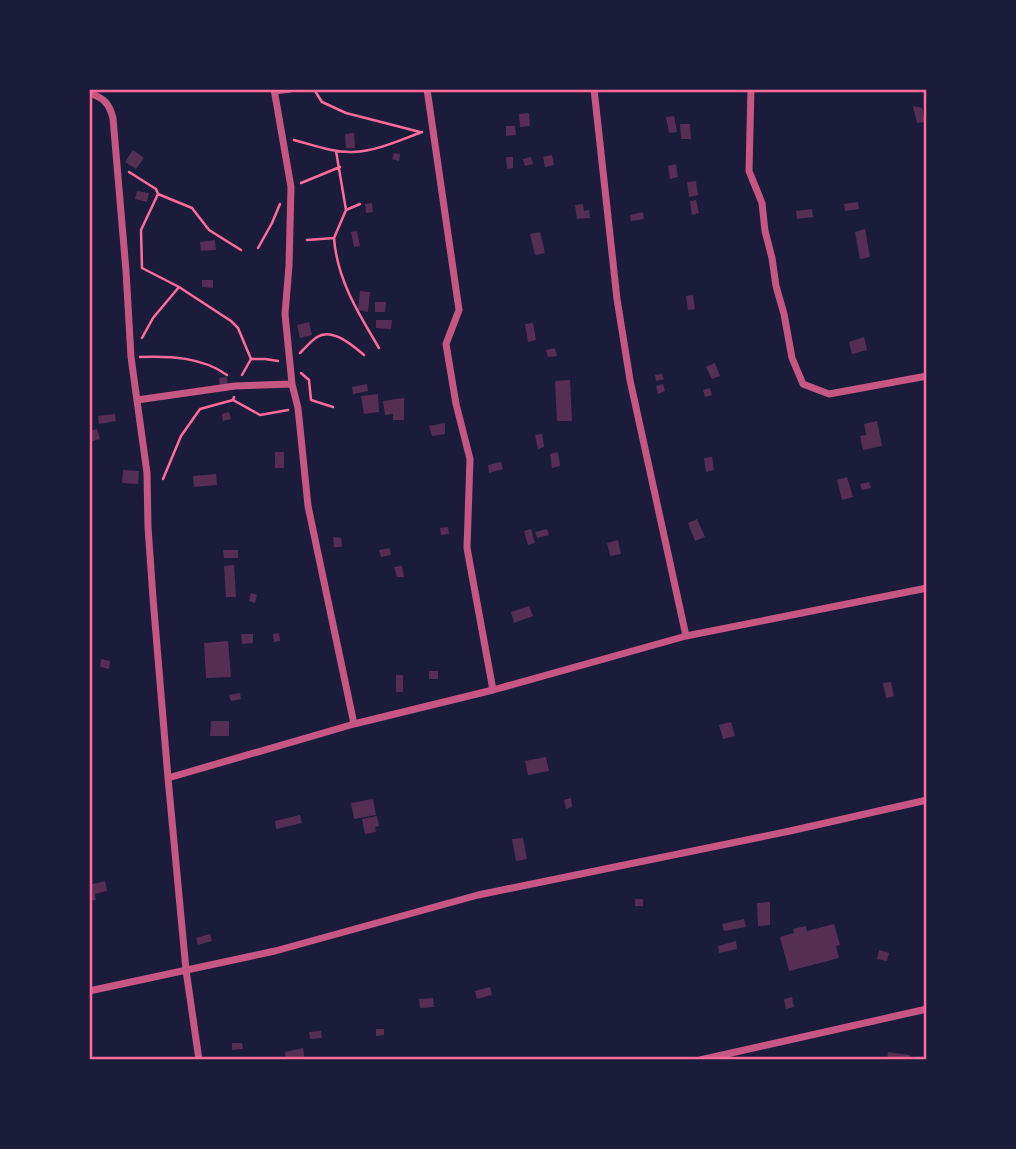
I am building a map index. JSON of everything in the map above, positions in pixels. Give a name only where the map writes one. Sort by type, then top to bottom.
[{"type":"street","points":[[290,89],[274,90],[291,187],[285,314],[292,384],[298,408],[308,506],[354,724]]},
{"type":"street","points":[[428,89],[458,310],[446,344],[456,404],[470,459],[467,548],[493,690]]},
{"type":"street","points":[[594,89],[617,299],[630,380],[686,636]]},
{"type":"street","points":[[751,89],[749,170],[762,203],[765,231],[776,286],[785,314],[792,358],[803,384],[830,394],[927,376]]},
{"type":"street","points":[[89,93],[103,99],[111,108],[113,118],[131,357],[147,473],[152,586],[168,778],[186,970],[200,1060]]},
{"type":"street","points":[[137,400],[236,386],[292,384]]},
{"type":"street","points":[[168,778],[354,724],[493,690],[686,636],[927,588]]},
{"type":"street","points":[[89,991],[275,951],[478,895],[927,800]]},
{"type":"street","points":[[700,1060],[927,1009]]},
{"type":"path","points":[[282,137],[352,153],[372,150],[422,132],[346,113],[322,103],[315,91],[308,89]]},
{"type":"path","points":[[336,151],[346,210],[334,238],[335,257],[353,305],[379,348]]},
{"type":"path","points":[[116,164],[156,189],[158,194],[192,208],[209,230],[242,250]]},
{"type":"path","points":[[158,194],[141,230],[142,268],[179,286],[231,321],[238,328],[251,359]]},
{"type":"path","points":[[346,210],[360,204]]},
{"type":"path","points":[[307,240],[334,238]]},
{"type":"path","points":[[142,337],[153,318],[179,286]]},
{"type":"path","points":[[290,363],[322,334],[340,337],[364,355]]},
{"type":"path","points":[[131,357],[169,356],[206,363],[226,374],[236,386]]},
{"type":"path","points":[[163,480],[181,436],[200,409],[233,400],[260,415],[307,407],[311,400],[309,380],[290,363],[251,359]]},
{"type":"path","points":[[233,400],[236,386],[251,359]]},
{"type":"path","points":[[311,400],[333,407]]},
{"type":"building","points":[[913,106],[922,108],[925,122],[917,123]]},
{"type":"building","points":[[529,113],[530,126],[520,127],[519,114]]},
{"type":"building","points":[[674,116],[677,132],[669,133],[666,117]]},
{"type":"building","points":[[680,124],[690,124],[691,139],[681,139]]},
{"type":"building","points":[[506,126],[515,126],[516,135],[506,136]]},
{"type":"building","points":[[354,133],[355,148],[346,148],[345,134]]},
{"type":"building","points":[[133,150],[144,158],[136,169],[125,162]]},
{"type":"building","points":[[394,153],[400,154],[399,161],[392,159]]},
{"type":"building","points":[[552,155],[554,165],[545,167],[543,157]]},
{"type":"building","points":[[506,157],[513,157],[513,168],[507,169]]},
{"type":"building","points":[[531,157],[533,164],[525,166],[523,159]]},
{"type":"building","points":[[676,164],[678,177],[670,179],[668,166]]},
{"type":"building","points":[[696,181],[698,195],[689,197],[687,182]]},
{"type":"building","points":[[137,191],[149,193],[147,202],[135,199]]},
{"type":"building","points":[[696,200],[699,213],[692,215],[690,201]]},
{"type":"building","points":[[858,202],[859,209],[845,211],[844,204]]},
{"type":"building","points":[[372,203],[373,212],[366,213],[365,204]]},
{"type":"building","points":[[583,204],[584,211],[589,210],[590,218],[577,219],[575,205]]},
{"type":"building","points":[[812,209],[813,217],[797,219],[796,211]]},
{"type":"building","points":[[643,212],[644,219],[631,221],[630,215]]},
{"type":"building","points":[[865,229],[870,257],[860,259],[855,232]]},
{"type":"building","points":[[357,231],[360,246],[354,247],[351,232]]},
{"type":"building","points":[[540,232],[545,253],[535,255],[530,234]]},
{"type":"building","points":[[215,240],[216,250],[201,251],[200,242]]},
{"type":"building","points":[[202,280],[213,280],[213,288],[202,287]]},
{"type":"building","points":[[360,291],[370,292],[368,312],[358,310]]},
{"type":"building","points":[[693,295],[695,309],[688,310],[686,296]]},
{"type":"building","points":[[375,302],[386,302],[385,312],[375,312]]},
{"type":"building","points":[[376,320],[392,320],[391,329],[376,328]]},
{"type":"building","points":[[309,322],[312,335],[300,338],[297,325]]},
{"type":"building","points":[[533,323],[536,340],[528,342],[525,324]]},
{"type":"building","points":[[864,337],[867,350],[852,354],[849,342]]},
{"type":"building","points":[[555,348],[557,356],[548,357],[546,350]]},
{"type":"building","points":[[715,363],[720,376],[712,379],[706,367]]},
{"type":"building","points":[[662,374],[664,379],[656,381],[655,375]]},
{"type":"building","points":[[227,377],[228,386],[220,387],[219,378]]},
{"type":"building","points":[[570,380],[572,421],[557,421],[555,381]]},
{"type":"building","points":[[367,384],[368,391],[353,394],[352,387]]},
{"type":"building","points":[[663,384],[665,391],[658,394],[656,386]]},
{"type":"building","points":[[710,388],[712,395],[705,397],[703,390]]},
{"type":"building","points":[[378,394],[379,412],[364,414],[361,396]]},
{"type":"building","points":[[404,398],[404,420],[393,420],[393,414],[385,415],[383,401]]},
{"type":"building","points":[[229,412],[231,419],[223,421],[222,414]]},
{"type":"building","points":[[115,414],[116,421],[99,424],[98,416]]},
{"type":"building","points":[[877,421],[882,446],[863,450],[860,436],[866,435],[864,424]]},
{"type":"building","points":[[445,423],[445,434],[432,436],[429,426]]},
{"type":"building","points":[[97,429],[100,439],[89,442],[89,431]]},
{"type":"building","points":[[542,434],[544,447],[538,449],[535,435]]},
{"type":"building","points":[[275,452],[284,452],[284,468],[275,468]]},
{"type":"building","points":[[558,452],[560,466],[552,468],[550,454]]},
{"type":"building","points":[[712,457],[714,470],[706,472],[704,458]]},
{"type":"building","points":[[501,462],[503,469],[489,473],[488,465]]},
{"type":"building","points":[[123,470],[139,471],[138,484],[122,483]]},
{"type":"building","points":[[216,474],[217,485],[194,487],[193,476]]},
{"type":"building","points":[[847,477],[853,497],[842,500],[837,480]]},
{"type":"building","points":[[869,482],[871,488],[862,490],[860,484]]},
{"type":"building","points":[[697,519],[705,537],[695,541],[688,523]]},
{"type":"building","points":[[448,527],[449,534],[441,535],[440,528]]},
{"type":"building","points":[[531,529],[535,543],[528,545],[524,531]]},
{"type":"building","points":[[547,529],[549,535],[537,538],[535,532]]},
{"type":"building","points":[[333,537],[341,538],[342,547],[334,547]]},
{"type":"building","points":[[618,540],[621,554],[610,556],[607,543]]},
{"type":"building","points":[[390,548],[391,555],[381,557],[379,550]]},
{"type":"building","points":[[223,550],[238,550],[238,558],[224,558]]},
{"type":"building","points":[[234,565],[236,597],[226,597],[224,566]]},
{"type":"building","points":[[402,566],[404,577],[397,577],[394,567]]},
{"type":"building","points":[[251,593],[257,595],[255,603],[249,601]]},
{"type":"building","points":[[529,606],[533,616],[514,623],[511,612]]},
{"type":"building","points":[[279,633],[280,641],[274,642],[273,634]]},
{"type":"building","points":[[241,634],[253,634],[253,643],[242,644]]},
{"type":"building","points":[[228,641],[231,677],[206,678],[204,643]]},
{"type":"building","points":[[101,659],[110,661],[109,669],[100,667]]},
{"type":"building","points":[[429,671],[438,671],[438,679],[429,679]]},
{"type":"building","points":[[396,675],[403,675],[403,692],[396,692]]},
{"type":"building","points":[[891,682],[894,696],[886,698],[883,683]]},
{"type":"building","points":[[240,693],[241,699],[231,701],[229,695]]},
{"type":"building","points":[[211,721],[229,721],[229,736],[210,736]]},
{"type":"building","points":[[731,722],[735,736],[723,739],[719,725]]},
{"type":"building","points":[[546,757],[549,771],[528,775],[525,761]]},
{"type":"building","points":[[571,798],[572,807],[566,809],[564,800]]},
{"type":"building","points":[[373,799],[376,815],[354,819],[351,803]]},
{"type":"building","points":[[300,815],[302,823],[276,829],[275,821]]},
{"type":"building","points":[[377,816],[379,826],[375,827],[376,832],[365,834],[362,819]]},
{"type":"building","points":[[523,838],[527,859],[516,861],[512,839]]},
{"type":"building","points":[[105,881],[107,891],[95,894],[96,900],[89,901],[89,885]]},
{"type":"building","points":[[635,899],[643,899],[643,906],[635,906]]},
{"type":"building","points":[[770,902],[770,925],[758,926],[757,903]]},
{"type":"building","points":[[744,919],[746,927],[724,931],[722,924]]},
{"type":"building","points":[[834,924],[840,945],[836,946],[839,958],[789,971],[780,937],[794,933],[793,929],[806,926],[807,931]]},
{"type":"building","points":[[210,934],[212,941],[198,945],[196,938]]},
{"type":"building","points":[[736,941],[737,949],[719,953],[718,946]]},
{"type":"building","points":[[879,950],[889,953],[887,961],[877,959]]},
{"type":"building","points":[[490,987],[492,995],[477,999],[475,991]]},
{"type":"building","points":[[792,997],[794,1007],[786,1009],[784,999]]},
{"type":"building","points":[[433,998],[434,1007],[420,1008],[419,999]]},
{"type":"building","points":[[376,1029],[384,1029],[384,1035],[376,1036]]},
{"type":"building","points":[[321,1031],[322,1038],[310,1039],[309,1032]]},
{"type":"building","points":[[232,1043],[242,1043],[243,1049],[232,1050]]},
{"type":"building","points":[[303,1048],[305,1060],[286,1060],[285,1052]]},
{"type":"building","points":[[888,1052],[910,1055],[909,1060],[887,1060]]}]
